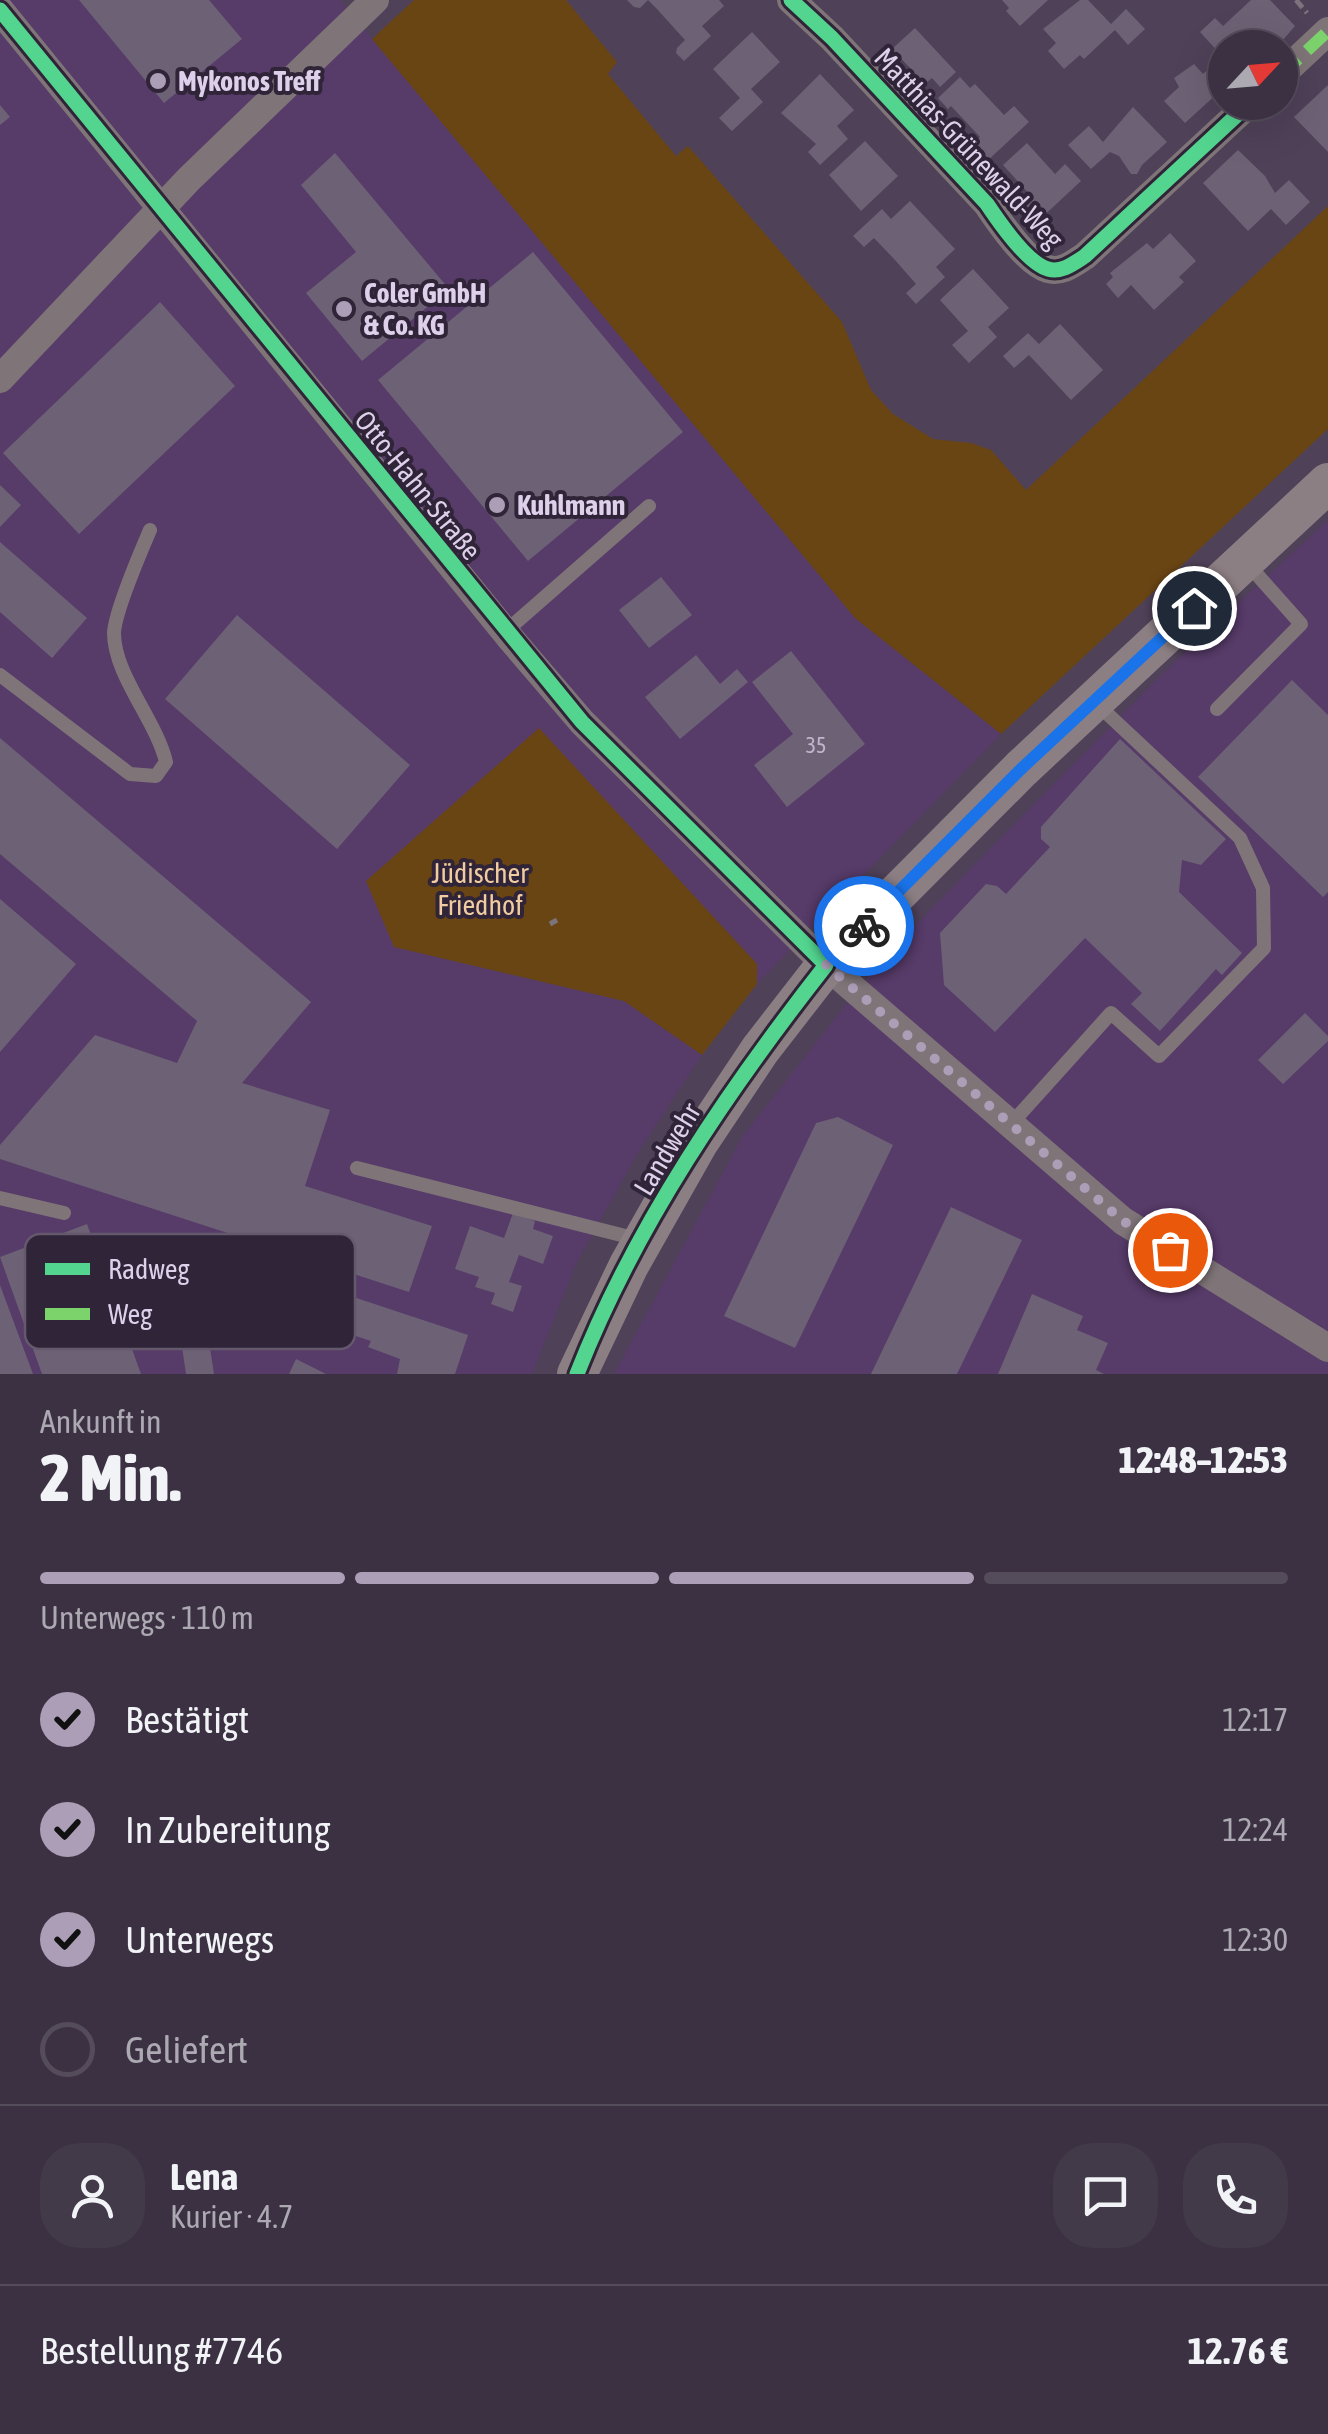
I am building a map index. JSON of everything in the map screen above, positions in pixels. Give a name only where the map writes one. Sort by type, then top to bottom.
[{"type":"main road","name":"Landwehr","points":[[577,1374],[642,1240],[698,1144],[749,1066],[826,965],[993,796],[1328,483]]},
{"type":"street","points":[[0,379],[162,207],[375,0]]},
{"type":"street","name":"Matthias-Grünewald-Weg","points":[[791,0],[832,38],[987,204],[1012,238],[1036,263],[1050,270],[1066,268],[1085,256],[1232,120]]},
{"type":"street","name":"Otto-Hahn-Straße","points":[[0,10],[582,722],[826,965],[1123,1221],[1328,1348]]},
{"type":"street","points":[[1298,59],[1328,31]]},
{"type":"lane","points":[[506,632],[649,506]]},
{"type":"lane","points":[[0,675],[130,774],[156,776],[166,762],[162,744],[123,668],[114,632],[150,530]]},
{"type":"lane","points":[[1217,709],[1301,624],[1245,561]]},
{"type":"lane","points":[[1010,1124],[1110,1013],[1158,1056],[1264,948],[1263,888],[1240,838],[1094,701]]},
{"type":"lane","points":[[357,1168],[642,1240]]},
{"type":"lane","points":[[0,1198],[64,1213]]},
{"type":"shaded area","points":[[0,0],[340,0],[855,618],[1001,734],[757,984],[757,964],[539,729],[394,947],[624,1001],[702,1055],[640,1149],[576,1264],[532,1374],[0,1374]]},
{"type":"shaded area","points":[[1328,520],[1328,1374],[614,1374],[742,1137],[882,959],[1162,674]]},
{"type":"green space","points":[[414,0],[566,0],[617,62],[608,74],[676,156],[688,146],[842,322],[871,390],[893,414],[933,439],[971,443],[991,450],[1026,490],[1328,206],[1328,429],[1001,734],[855,618],[372,39]]},
{"type":"green space","name":"Jüdischer Friedhof","points":[[539,728],[757,964],[757,984],[702,1055],[624,1001],[394,947],[366,881]]},
{"type":"building","points":[[79,0],[209,0],[242,39],[164,103]]},
{"type":"building","points":[[627,0],[648,0],[640,8]]},
{"type":"building","points":[[648,0],[719,0],[724,6],[702,26],[711,36],[684,61],[676,53],[685,40]]},
{"type":"building","points":[[1002,0],[1048,0],[1020,26]]},
{"type":"building","points":[[1080,0],[1088,0],[1111,24],[1126,9],[1145,29],[1128,45],[1115,30],[1084,59],[1080,55],[1064,69],[1048,51],[1056,43],[1043,29]]},
{"type":"building","points":[[1251,0],[1270,0],[1295,26],[1292,30],[1208,30],[1208,41],[1200,32],[1215,18],[1223,26]]},
{"type":"building","points":[[915,28],[956,72],[940,87],[932,78],[925,84],[892,49]]},
{"type":"building","points":[[752,32],[780,62],[751,89],[763,102],[732,131],[719,118],[740,98],[713,69]]},
{"type":"building","points":[[1194,64],[1203,74],[1208,69],[1208,102],[1185,123],[1164,101],[1179,87],[1174,78]]},
{"type":"building","points":[[820,74],[854,110],[837,126],[848,139],[820,165],[808,152],[816,144],[781,113]]},
{"type":"building","points":[[960,77],[970,88],[975,84],[1004,115],[1014,106],[1029,122],[985,163],[970,146],[980,137],[938,98]]},
{"type":"building","points":[[1328,85],[1328,152],[1297,120],[1298,113]]},
{"type":"building","points":[[0,105],[10,117],[0,125]]},
{"type":"building","points":[[1133,107],[1167,142],[1137,174],[1131,174],[1119,156],[1110,152],[1091,169],[1068,145],[1089,126],[1103,142]]},
{"type":"building","points":[[865,141],[898,176],[861,211],[829,175]]},
{"type":"building","points":[[1027,143],[1055,174],[1065,164],[1081,181],[1037,222],[1021,205],[1031,196],[1003,165]]},
{"type":"building","points":[[1238,150],[1265,176],[1275,193],[1289,180],[1310,202],[1286,225],[1271,209],[1248,231],[1203,183]]},
{"type":"building","points":[[335,153],[449,289],[362,361],[306,293],[356,252],[301,185]]},
{"type":"building","points":[[910,201],[955,249],[936,267],[945,277],[916,304],[906,293],[916,284],[895,260],[874,238],[864,247],[853,236],[882,209],[891,219]]},
{"type":"building","points":[[1170,233],[1196,261],[1179,277],[1184,282],[1154,310],[1131,285],[1118,298],[1106,284],[1113,277],[1110,273],[1147,243],[1153,249]]},
{"type":"building","points":[[533,252],[683,432],[528,561],[378,380]]},
{"type":"building","points":[[973,269],[1009,308],[988,327],[997,337],[969,363],[952,345],[968,331],[940,300]]},
{"type":"building","points":[[160,302],[235,386],[79,534],[3,453]]},
{"type":"building","points":[[1060,324],[1103,370],[1071,400],[1029,355],[1014,368],[1003,356],[1028,333],[1039,344]]},
{"type":"building","points":[[0,485],[21,505],[0,527]]},
{"type":"building","points":[[0,542],[87,618],[52,658],[0,612]]},
{"type":"building","points":[[661,577],[692,615],[649,648],[619,610]]},
{"type":"building","points":[[237,615],[410,765],[337,849],[165,699]]},
{"type":"building","points":[[791,651],[865,744],[787,807],[754,765],[793,734],[752,682]]},
{"type":"building","points":[[696,655],[720,684],[737,669],[748,682],[680,739],[645,697]]},
{"type":"building","points":[[1292,680],[1328,715],[1328,892],[1323,897],[1198,777]]},
{"type":"building","points":[[0,738],[311,1002],[242,1083],[330,1110],[305,1186],[432,1226],[409,1292],[355,1274],[355,1234],[231,1234],[0,1159],[0,1145],[95,1035],[177,1063],[197,1021],[0,854]]},
{"type":"building","points":[[1120,739],[1226,839],[1201,865],[1182,860],[1179,892],[1242,953],[1222,975],[1216,969],[1160,1031],[1131,1004],[1142,993],[1085,938],[995,1032],[944,985],[940,933],[986,884],[997,886],[1006,894],[1050,847],[1041,839],[1041,827]]},
{"type":"building","points":[[0,899],[76,964],[0,1052]]},
{"type":"building","points":[[1305,1013],[1328,1036],[1328,1041],[1283,1084],[1258,1060]]},
{"type":"building","points":[[838,1117],[893,1145],[795,1348],[724,1316],[816,1123]]},
{"type":"building","points":[[951,1207],[1022,1240],[957,1374],[871,1374]]},
{"type":"building","points":[[513,1213],[535,1221],[533,1229],[553,1236],[543,1264],[519,1255],[509,1282],[522,1286],[513,1312],[491,1304],[495,1293],[475,1287],[479,1277],[455,1269],[470,1226],[504,1238]]},
{"type":"building","points":[[87,1224],[91,1234],[61,1234]]},
{"type":"building","points":[[25,1248],[25,1327],[0,1257]]},
{"type":"building","points":[[0,1285],[33,1374],[0,1374]]},
{"type":"building","points":[[1032,1294],[1083,1316],[1077,1330],[1108,1343],[1096,1370],[1104,1374],[998,1374]]},
{"type":"building","points":[[355,1298],[468,1335],[455,1374],[397,1374],[400,1359],[368,1347],[371,1341],[355,1336]]},
{"type":"building","points":[[33,1349],[132,1349],[141,1374],[42,1374]]},
{"type":"building","points":[[182,1349],[210,1349],[214,1374],[186,1374]]},
{"type":"building","points":[[296,1359],[326,1374],[289,1374]]},
{"type":"marked path","points":[[1298,59],[1328,31]]},
{"type":"cycle path","points":[[791,0],[832,38],[987,204],[1023,251],[1048,269],[1063,268],[1085,256],[1232,120]]},
{"type":"cycle path","points":[[0,10],[582,722],[826,965],[686,1161],[627,1265],[577,1374]]},
{"type":"way so far","points":[[864,926],[826,965],[1123,1221],[1170,1250]]},
{"type":"place","name":"Mykonos Treff","points":[[158,81]]},
{"type":"place","name":"Coler GmbH & Co. KG","points":[[344,309]]},
{"type":"place","name":"Kuhlmann","points":[[497,505]]},
{"type":"route","points":[[864,926],[1021,769],[1194,608]]}]
